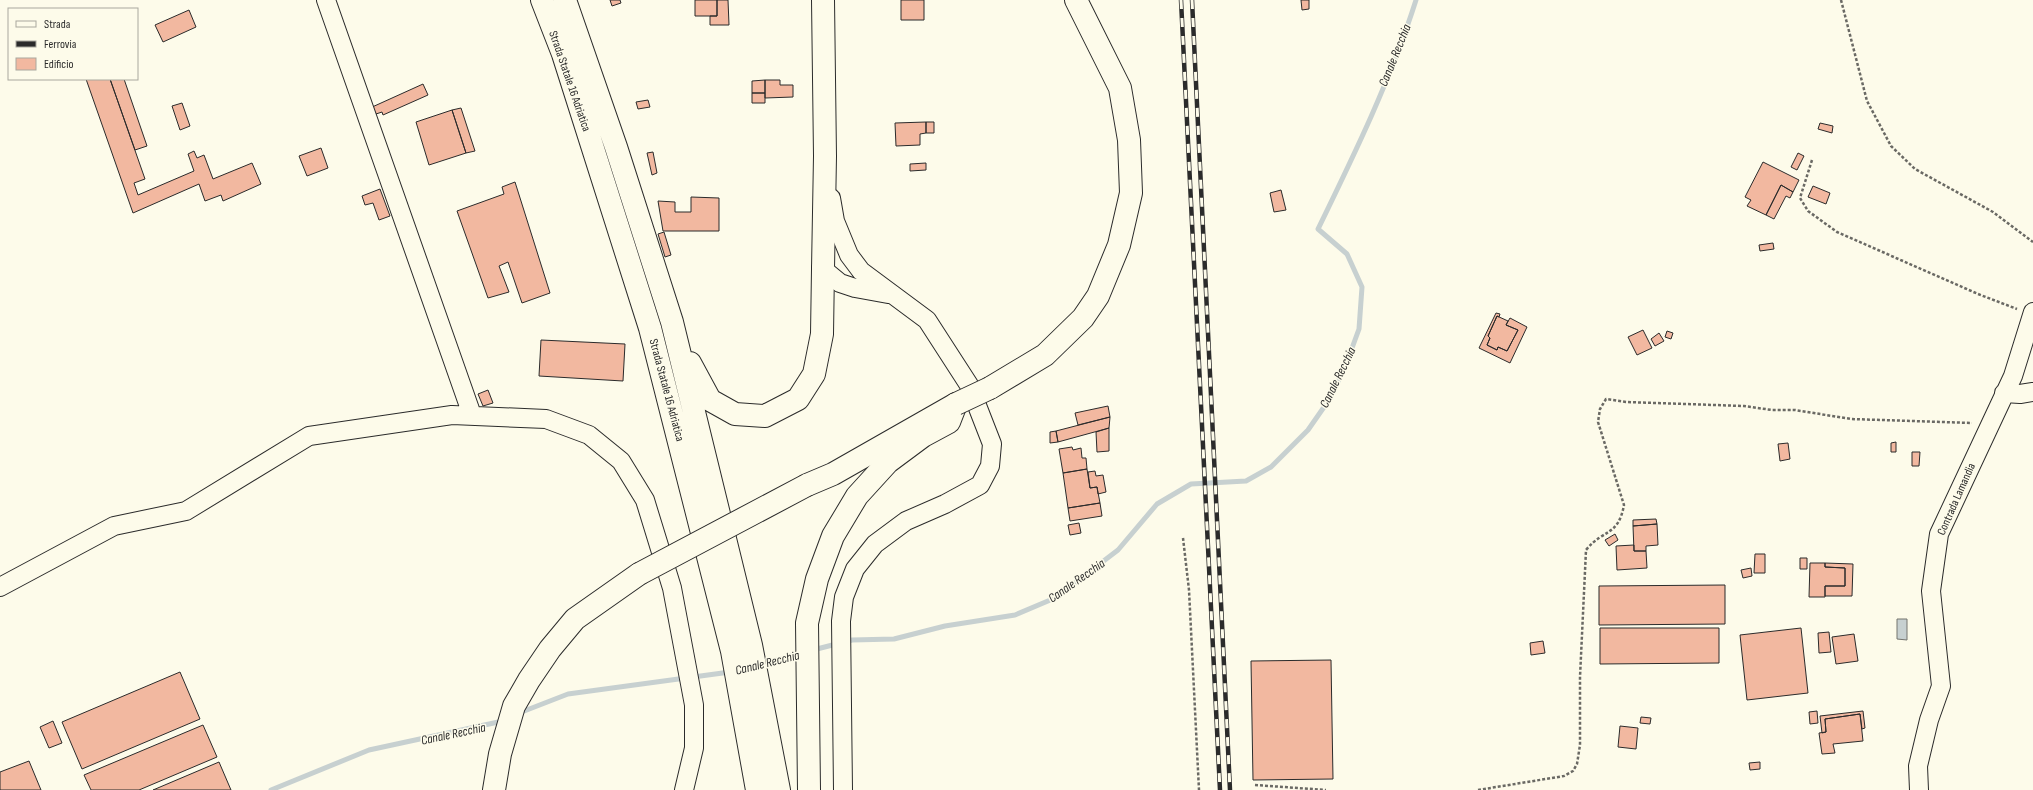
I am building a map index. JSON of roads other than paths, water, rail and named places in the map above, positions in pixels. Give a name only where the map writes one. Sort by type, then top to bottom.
[{"type":"main road","name":"Strada Statale 16 Adriatica","points":[[542,0],[562,54],[650,328],[741,648]]},
{"type":"main road","name":"Strada Statale 16 Adriatica","points":[[564,0],[616,147],[672,322],[749,686],[779,790]]},
{"type":"main road","points":[[672,322],[698,380],[710,400],[735,414],[766,416],[798,399],[814,374],[822,334],[825,156],[823,0]]},
{"type":"main road","points":[[494,790],[500,754],[514,706],[550,649],[575,619],[639,574],[808,485],[833,474],[956,404],[990,388],[1045,355],[1083,318],[1098,296],[1119,245],[1131,193],[1129,140],[1120,88],[1076,0]]},
{"type":"main road","points":[[809,790],[807,669],[808,623],[817,579],[833,536],[857,496],[888,462],[923,436],[949,422],[956,404]]},
{"type":"main road","name":"Strada Statale 16 Adriatica","points":[[749,686],[757,790]]},
{"type":"street","points":[[326,0],[472,415]]},
{"type":"street","points":[[825,156],[835,221],[849,255],[861,271],[927,320],[969,385],[992,444],[990,466],[980,485],[945,504],[906,521],[875,544],[855,569],[844,597],[840,621],[843,790]]},
{"type":"street","points":[[823,269],[840,265],[861,271]]},
{"type":"street","points":[[823,269],[840,283],[855,288],[890,294]]},
{"type":"street","name":"Contrada Lamandia","points":[[1919,790],[1918,766],[1929,720],[1940,686],[1931,591],[1939,534],[2013,376],[2028,311]]},
{"type":"street","points":[[2004,393],[2020,394],[2033,392]]},
{"type":"street","points":[[0,587],[114,526],[186,510],[309,436],[452,415],[546,419],[589,435],[621,461],[645,500],[672,588],[694,705],[694,748],[684,790]]},
{"type":"waterway","name":"Canale Recchia","points":[[813,650],[852,640],[894,639],[945,626],[1015,615],[1055,598],[1118,550],[1157,504],[1191,484],[1246,481],[1271,467],[1308,430],[1331,397],[1348,359],[1359,329],[1362,287],[1347,254],[1318,229],[1383,88],[1416,0]]},
{"type":"waterway","name":"Canale Recchia","points":[[760,665],[802,653]]},
{"type":"waterway","name":"Canale Recchia","points":[[519,713],[568,694],[730,672]]},
{"type":"waterway","name":"Canale Recchia","points":[[271,790],[369,750],[503,721]]},
{"type":"railway","points":[[1181,0],[1220,790]]},
{"type":"railway","points":[[1192,0],[1230,790]]}]
